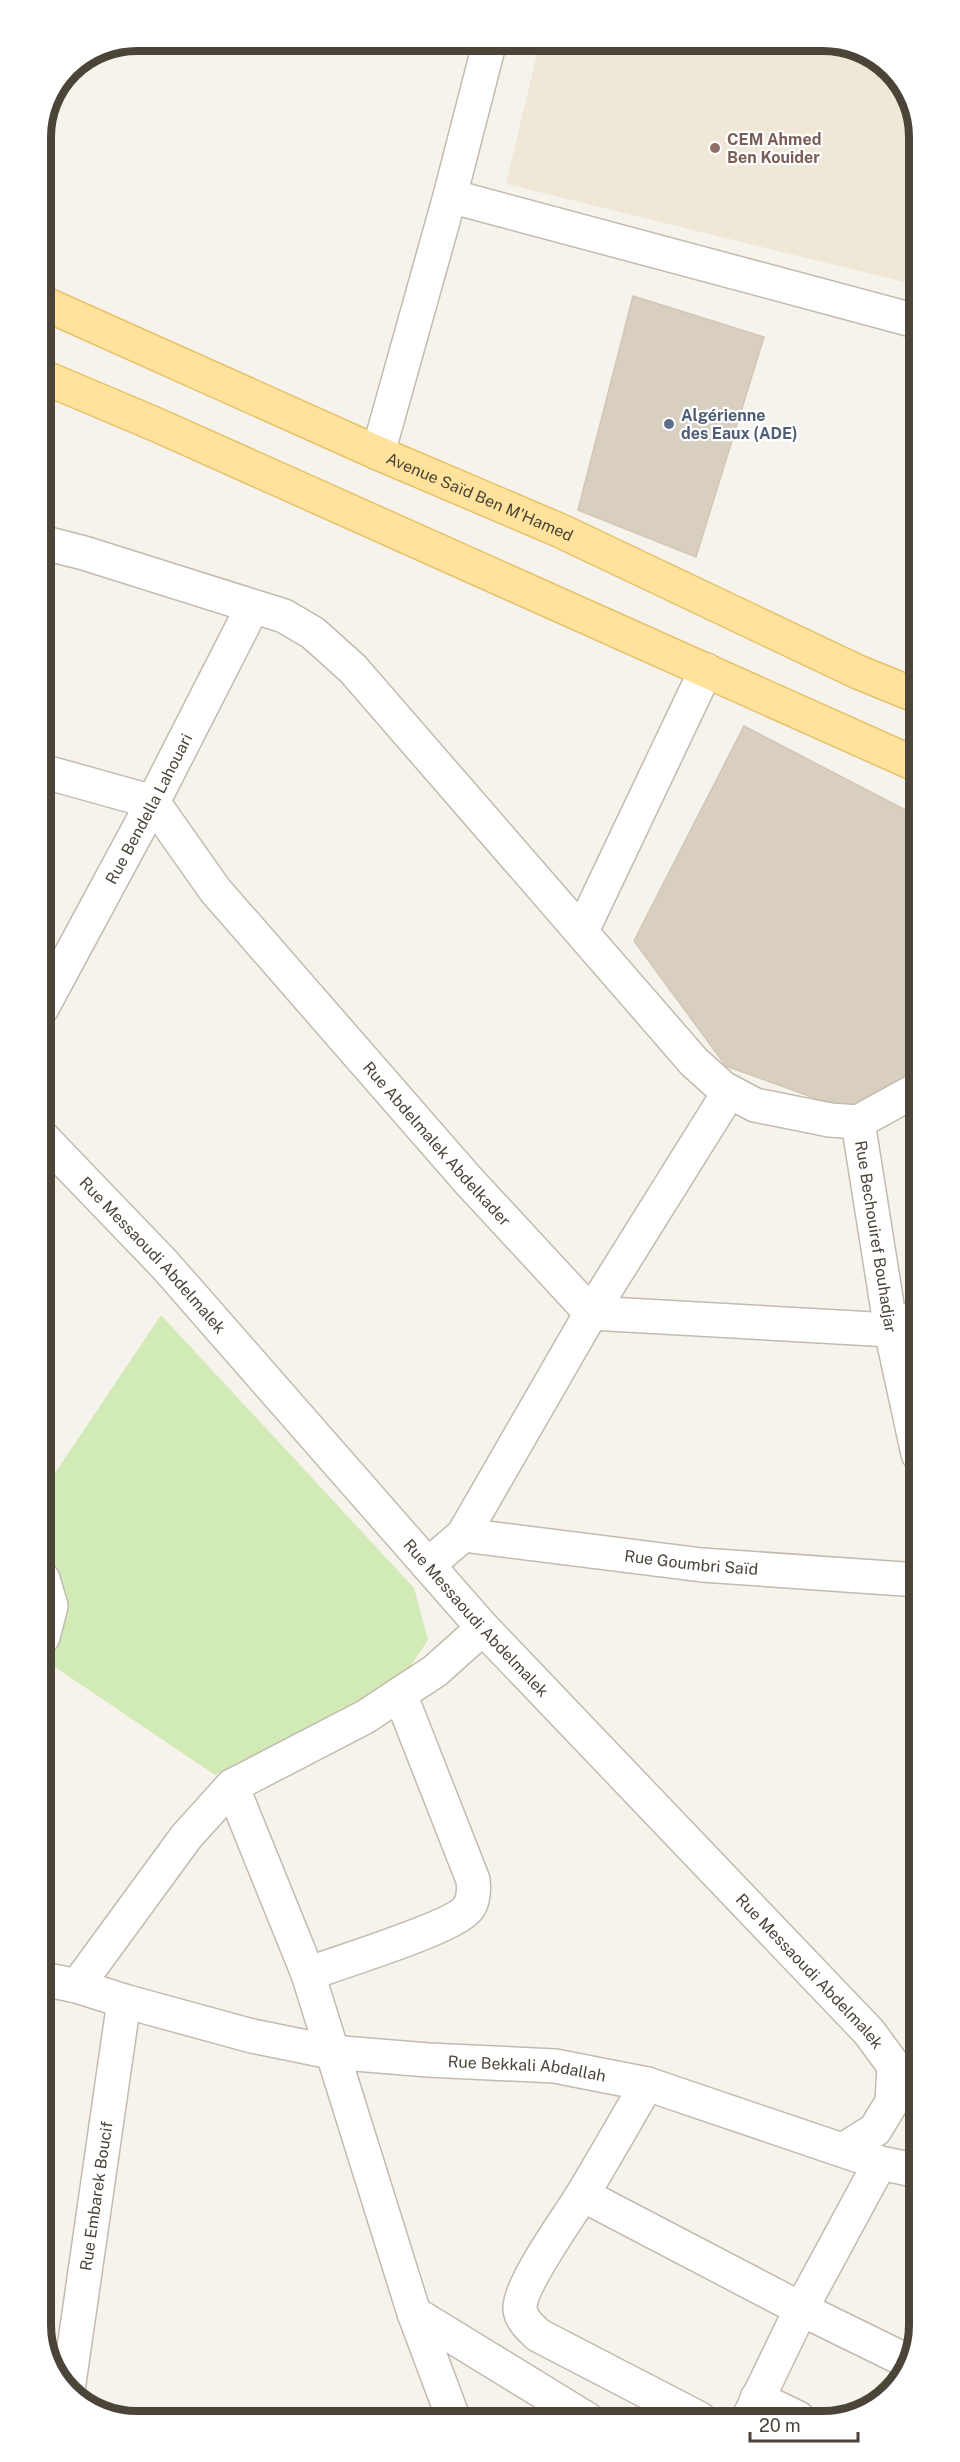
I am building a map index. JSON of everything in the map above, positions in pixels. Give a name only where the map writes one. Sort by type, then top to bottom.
[{"type":"main road","name":"Avenue Saïd Ben M'Hamed","points":[[51,306],[378,453],[561,531],[858,672],[909,693]]},
{"type":"main road","points":[[51,380],[157,425],[909,761]]},
{"type":"street","points":[[378,453],[450,196],[487,51]]},
{"type":"street","points":[[450,196],[909,319]]},
{"type":"street","points":[[51,545],[284,616],[314,633],[353,669],[694,1062],[729,1092],[755,1105],[796,1115],[858,1122],[909,1094]]},
{"type":"street","name":"Rue Bendella Lahouari","points":[[51,991],[153,802],[252,608]]},
{"type":"street","points":[[582,931],[706,670]]},
{"type":"street","points":[[51,774],[153,802]]},
{"type":"street","name":"Rue Abdelmalek Abdelkader","points":[[153,802],[215,890],[467,1179],[591,1313]]},
{"type":"street","points":[[428,1564],[463,1535],[591,1313],[729,1092]]},
{"type":"street","name":"Rue Bechouiref Bouhadjar","points":[[858,1122],[904,1322],[909,1369]]},
{"type":"street","name":"Rue Messaoudi Abdelmalek","points":[[51,1146],[165,1265],[483,1628],[869,2032],[894,2067],[909,2081]]},
{"type":"street","points":[[591,1313],[904,1322]]},
{"type":"street","name":"Rue Goumbri Saïd","points":[[463,1535],[702,1565],[909,1579]]},
{"type":"street","points":[[77,1986],[186,1838],[232,1786],[365,1717],[435,1671],[483,1628]]},
{"type":"street","points":[[308,1974],[445,1924],[468,1909],[474,1891],[473,1880],[400,1694]]},
{"type":"street","points":[[232,1786],[308,1974],[414,2313],[451,2411]]},
{"type":"street","name":"Rue Bekkali Abdallah","points":[[51,1981],[252,2036],[331,2052],[428,2060],[555,2066],[646,2084],[880,2163],[909,2169]]},
{"type":"street","name":"Rue Embarek Boucif","points":[[70,2379],[124,2001]]},
{"type":"street","points":[[843,2150],[875,2130],[892,2103],[894,2067]]},
{"type":"street","points":[[646,2084],[583,2195],[539,2262],[523,2296],[520,2310],[526,2324],[538,2335],[685,2411]]},
{"type":"street","points":[[753,2408],[801,2309],[880,2163]]},
{"type":"street","points":[[583,2195],[801,2309],[902,2358]]},
{"type":"street","points":[[414,2313],[574,2411]]},
{"type":"shaded area","name":"CEM Ahmed Ben Kouider","points":[[538,51],[829,51],[840,53],[866,62],[880,72],[895,89],[906,115],[909,137],[909,283],[506,184]]},
{"type":"green space","points":[[161,1315],[414,1588],[428,1640],[397,1686],[215,1775],[51,1664],[51,1479]]},
{"type":"building","name":"Algérienne des Eaux (ADE)","points":[[633,296],[764,337],[696,557],[578,510]]},
{"type":"building","points":[[744,726],[909,812],[909,1079],[861,1115],[726,1066],[634,941]]},
{"type":"place","name":"CEM Ahmed Ben Kouider","points":[[715,148]]},
{"type":"place","name":"Algérienne des Eaux (ADE)","points":[[669,424]]}]
